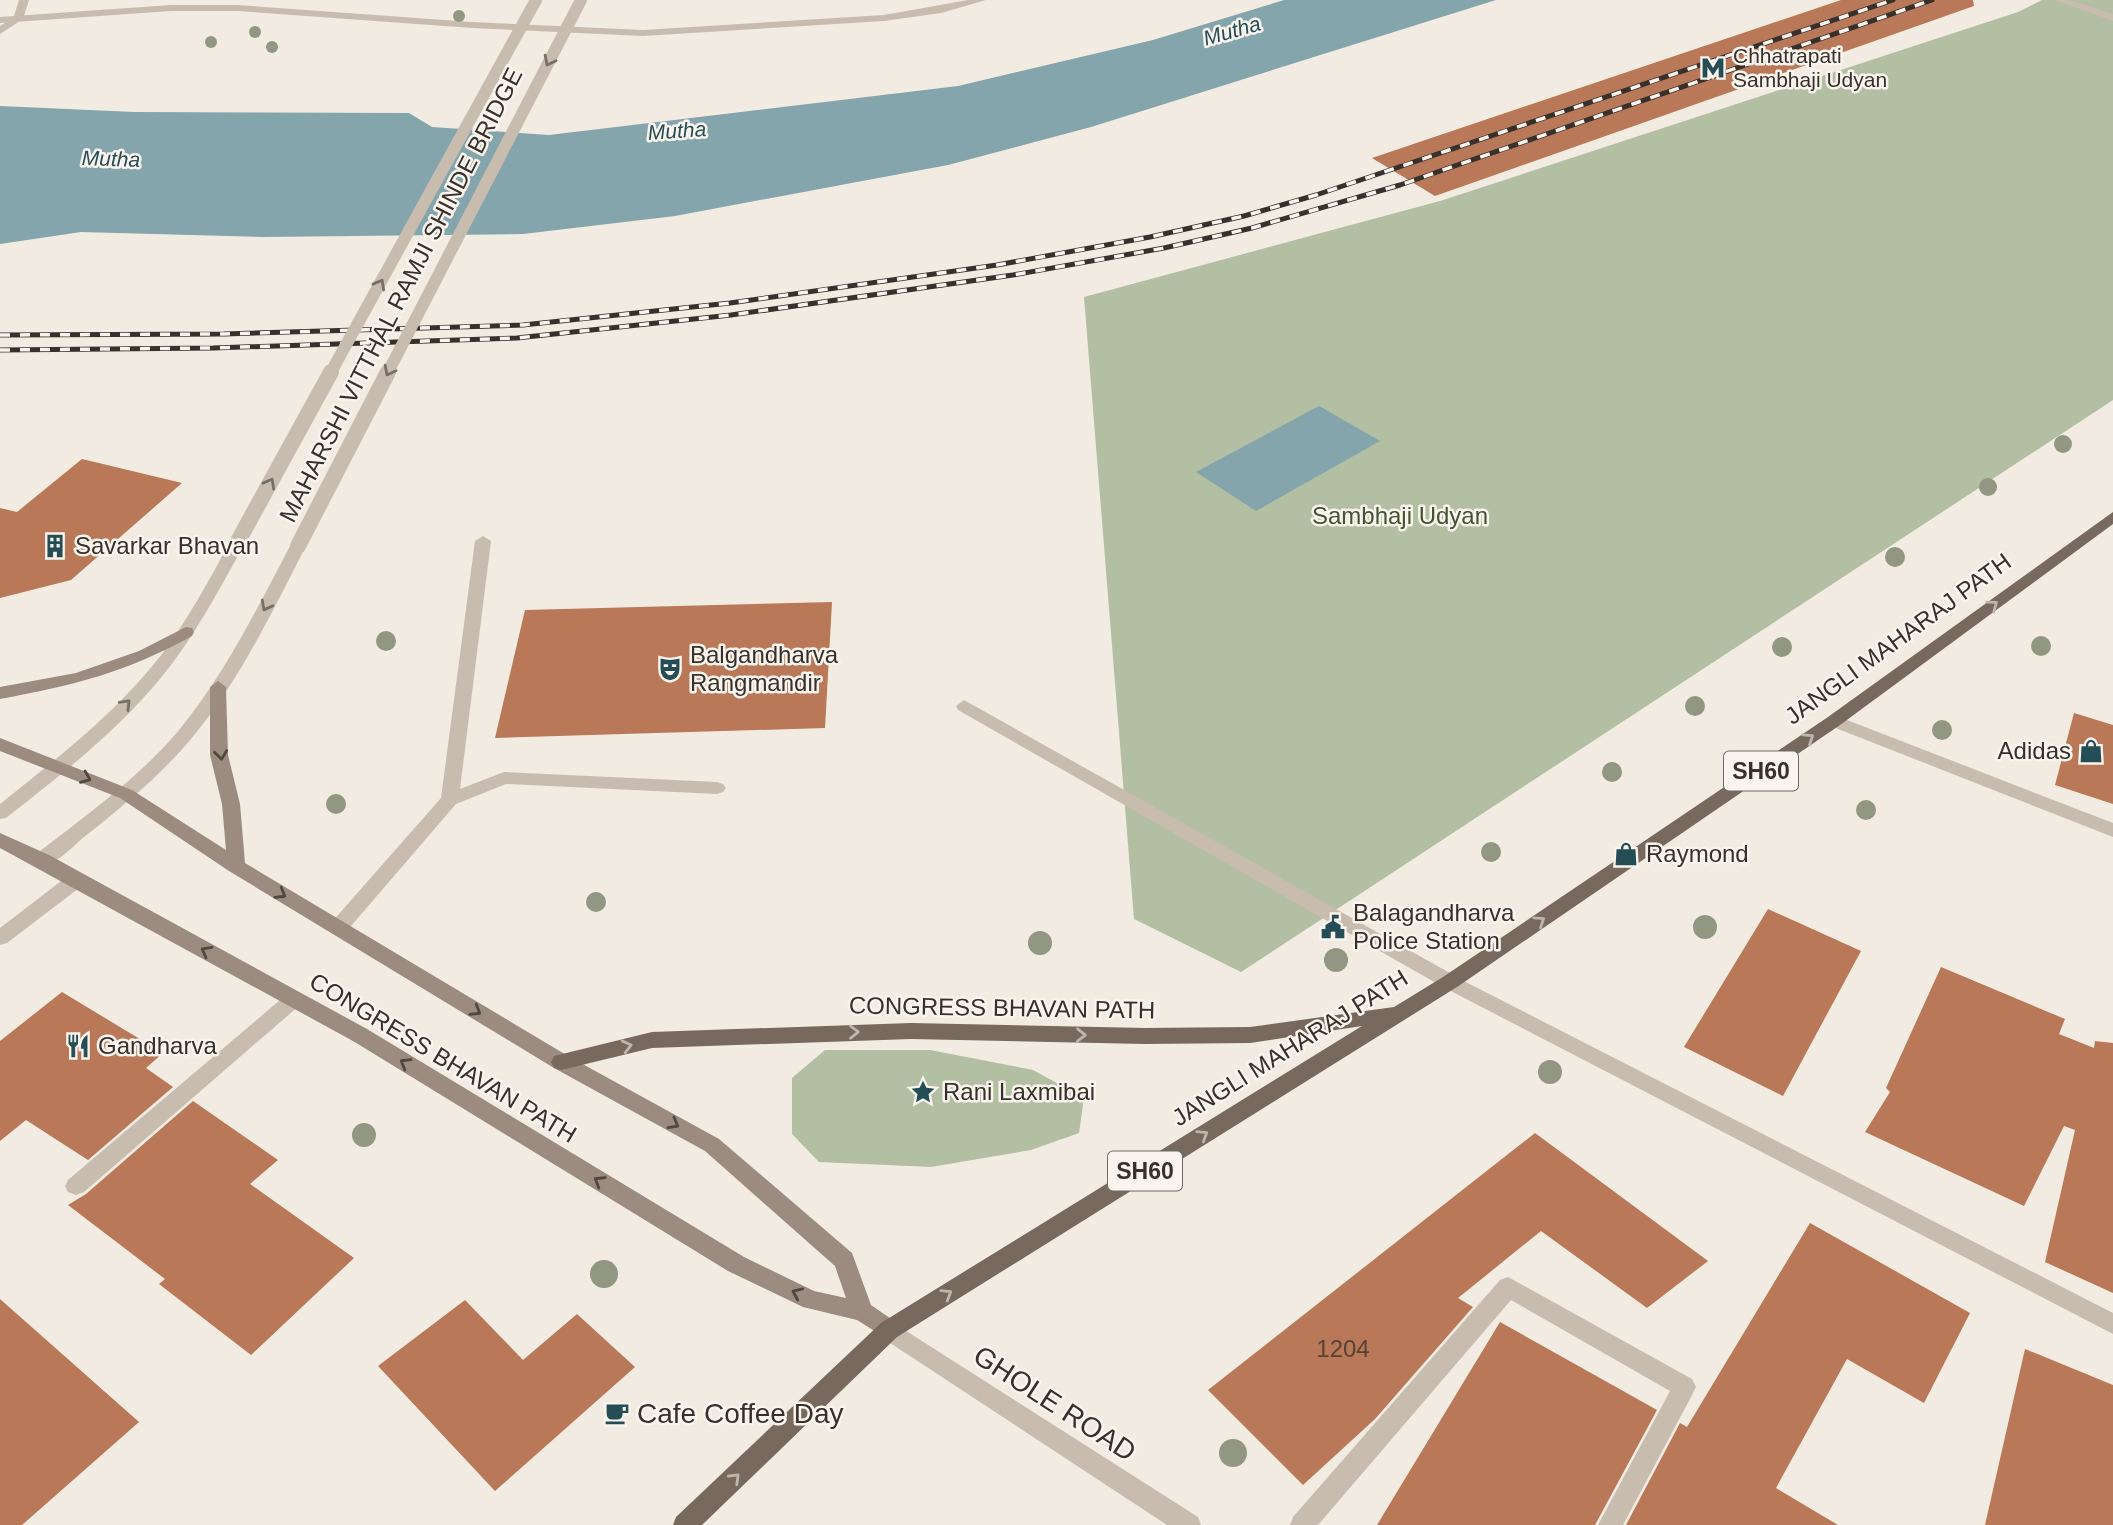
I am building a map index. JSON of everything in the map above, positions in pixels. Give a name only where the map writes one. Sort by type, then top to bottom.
[{"type":"main road","name":"JANGLI MAHARAJ PATH","points":[[685,1525],[889,1330],[1450,982],[1834,721],[2113,517]]},
{"type":"main road","points":[[0,693],[79,678],[145,655],[186,632]]},
{"type":"main road","points":[[218,687],[219,755],[231,804],[236,866]]},
{"type":"main road","points":[[0,744],[125,794],[236,866],[561,1062],[712,1145],[844,1260],[862,1311]]},
{"type":"main road","name":"CONGRESS BHAVAN PATH","points":[[0,840],[42,860],[360,1035],[736,1264],[811,1300],[862,1311],[889,1330]]},
{"type":"main road","name":"CONGRESS BHAVAN PATH","points":[[561,1062],[652,1040],[911,1031],[1145,1036],[1250,1035],[1401,1012]]},
{"type":"street","points":[[0,31],[18,19],[24,0]]},
{"type":"street","name":"MAHARSHI VITTHAL RAMJI SHINDE BRIDGE","points":[[0,813],[100,732],[149,680],[186,632],[536,0]]},
{"type":"street","name":"MAHARSHI VITTHAL RAMJI SHINDE BRIDGE","points":[[42,860],[125,794],[165,757],[218,687],[263,614],[581,0]]},
{"type":"street","points":[[0,20],[171,8],[238,8],[472,26],[643,33],[884,18],[941,10],[981,0]]},
{"type":"street","points":[[2060,0],[2113,18]]},
{"type":"street","points":[[450,800],[484,541]]},
{"type":"street","points":[[964,706],[1450,982],[2113,1324]]},
{"type":"street","points":[[1834,721],[2113,830]]},
{"type":"street","points":[[338,928],[450,800],[504,778],[717,788]]},
{"type":"street","points":[[0,938],[76,880]]},
{"type":"street","points":[[76,1186],[293,1000]]},
{"type":"street","points":[[1303,1525],[1508,1287],[1684,1387],[1610,1525]]},
{"type":"street","name":"GHOLE ROAD","points":[[889,1330],[1189,1525]]},
{"type":"green space","name":"Sambhaji Udyan","points":[[2042,0],[2113,0],[2113,400],[1241,972],[1134,919],[1084,297],[1440,201],[2018,12]]},
{"type":"green space","points":[[825,1050],[930,1050],[1033,1070],[1084,1098],[1079,1133],[1031,1150],[931,1167],[819,1162],[792,1134],[792,1078]]},
{"type":"water","name":"Mutha","points":[[1284,0],[1496,0],[1091,127],[948,165],[675,216],[523,234],[262,237],[81,232],[0,244],[0,106],[134,112],[409,113],[432,127],[549,135],[958,86],[1153,40]]},
{"type":"water","points":[[1319,406],[1380,441],[1256,511],[1196,472]]},
{"type":"building","points":[[1841,0],[1973,0],[1974,6],[1435,196],[1372,158]]},
{"type":"building","name":"Savarkar Bhavan","points":[[82,459],[182,483],[71,580],[0,598],[0,508],[17,512]]},
{"type":"building","name":"Balgandharva Rangmandir","points":[[832,602],[825,728],[495,738],[525,610]]},
{"type":"building","points":[[2074,713],[2113,725],[2113,804],[2055,785]]},
{"type":"building","points":[[1768,909],[1861,951],[1783,1096],[1684,1047]]},
{"type":"building","points":[[1941,967],[2065,1019],[2059,1034],[2094,1048],[2095,1041],[2113,1043],[2113,1293],[2045,1262],[2075,1130],[2064,1126],[2024,1206],[1865,1132],[1890,1092],[1886,1088]]},
{"type":"building","points":[[62,992],[163,1053],[146,1068],[173,1087],[88,1160],[26,1120],[0,1141],[0,1041]]},
{"type":"building","points":[[193,1101],[278,1160],[250,1184],[354,1258],[251,1355],[159,1284],[165,1279],[68,1205],[86,1194]]},
{"type":"building","points":[[1535,1133],[1708,1261],[1647,1308],[1541,1231],[1458,1298],[1473,1307],[1375,1419],[1303,1485],[1208,1390]]},
{"type":"building","points":[[1810,1223],[1970,1313],[1924,1403],[1847,1359],[1776,1488],[1838,1525],[1626,1525],[1680,1423],[1687,1427]]},
{"type":"building","points":[[0,1299],[139,1422],[22,1525],[0,1525]]},
{"type":"building","points":[[465,1300],[523,1360],[577,1314],[635,1367],[495,1491],[378,1366]]},
{"type":"building","points":[[1500,1322],[1657,1410],[1595,1525],[1377,1525]]},
{"type":"building","points":[[2025,1349],[2113,1385],[2113,1525],[1985,1525]]},
{"type":"railway","points":[[0,335],[224,334],[523,325],[730,303],[997,265],[1150,237],[1244,216],[1316,195],[1893,0]]},
{"type":"railway","points":[[0,350],[213,348],[517,338],[731,315],[1013,275],[1164,248],[1252,228],[1400,185],[1932,0]]},
{"type":"place","name":"Chhatrapati Sambhaji Udyan","points":[[1713,68]]},
{"type":"place","name":"Savarkar Bhavan","points":[[55,546]]},
{"type":"place","name":"Balgandharva Rangmandir","points":[[670,669]]},
{"type":"place","name":"Adidas","points":[[2091,751]]},
{"type":"place","name":"Raymond","points":[[1626,854]]},
{"type":"place","name":"Balagandharva Police Station","points":[[1333,927]]},
{"type":"place","name":"Gandharva","points":[[78,1046]]},
{"type":"place","name":"Rani Laxmibai","points":[[923,1092]]},
{"type":"place","name":"Cafe Coffee Day","points":[[617,1413]]}]
